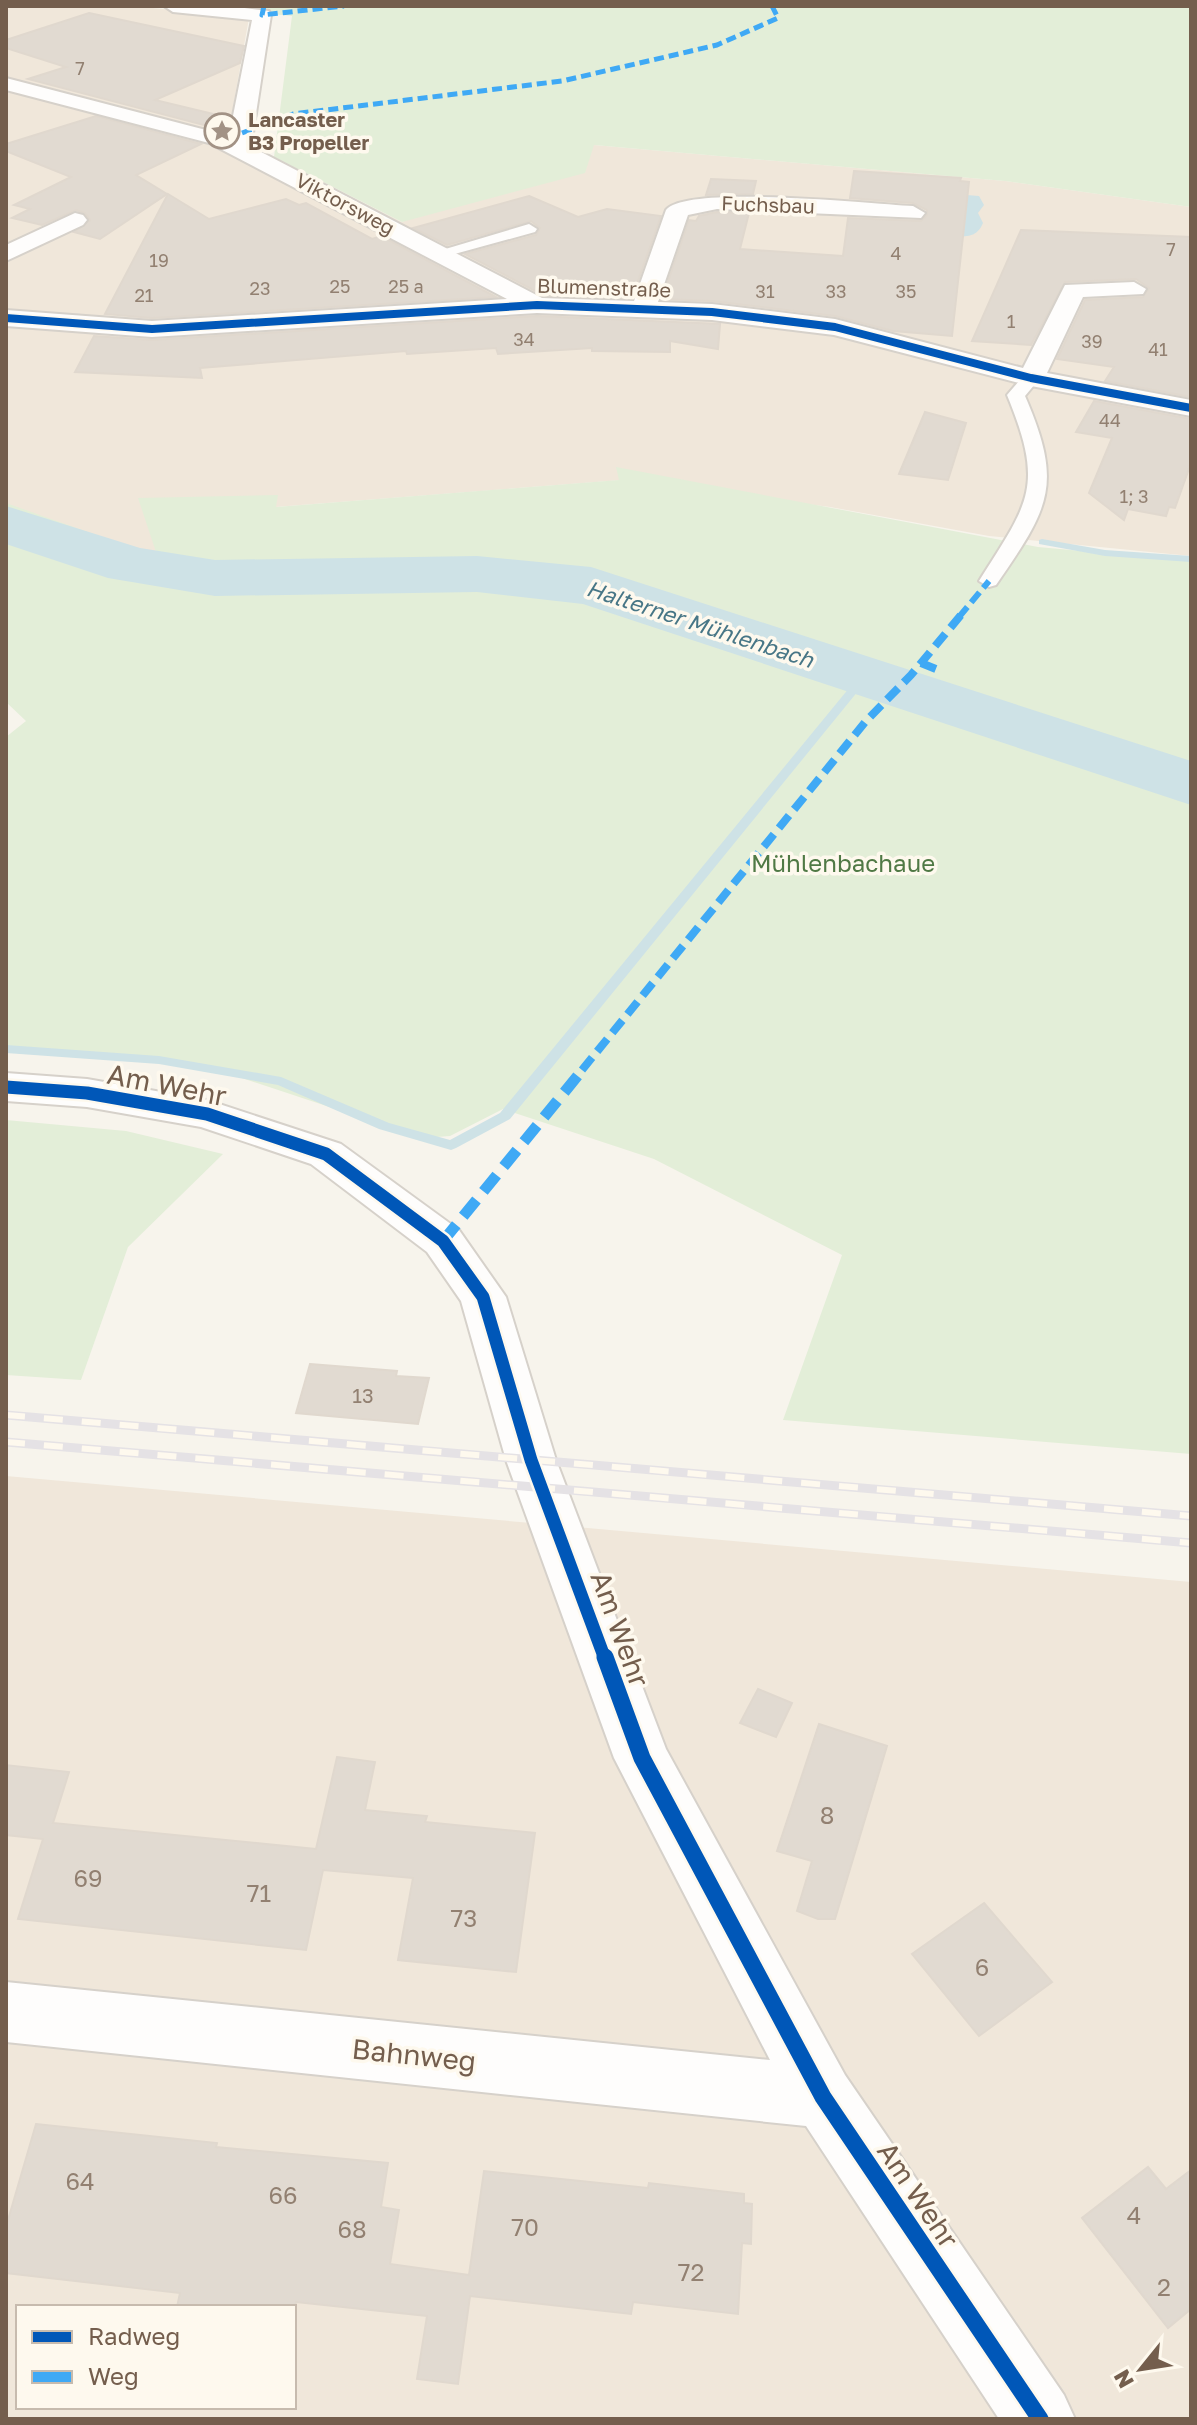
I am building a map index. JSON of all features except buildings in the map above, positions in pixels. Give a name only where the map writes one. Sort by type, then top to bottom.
[{"type":"street","points":[[173,6],[262,15],[242,133],[234,146]]},
{"type":"street","name":"Viktorsweg","points":[[6,84],[217,138],[537,305]]},
{"type":"street","name":"Fuchsbau","points":[[644,308],[678,210],[717,202],[913,213]]},
{"type":"street","points":[[6,254],[75,220]]},
{"type":"street","points":[[1031,378],[1074,290],[1134,289]]},
{"type":"street","name":"Blumenstraße","points":[[6,318],[152,329],[537,305],[644,308],[835,327],[1031,378],[1191,408]]},
{"type":"street","name":"Am Wehr","points":[[6,1087],[87,1093],[207,1114],[326,1154],[443,1241],[483,1297],[531,1460],[642,1758],[823,2097],[1040,2419]]},
{"type":"street","name":"Bahnweg","points":[[6,2012],[823,2097]]},
{"type":"lane","points":[[440,253],[529,229]]},
{"type":"lane","points":[[989,581],[1026,521],[1039,487],[1028,423],[1016,395],[1031,378]]},
{"type":"shaded area","points":[[6,6],[134,6],[249,18],[228,135],[402,222],[594,145],[1005,181],[1191,207],[1191,556],[989,536],[830,507],[622,480],[275,507],[140,498],[159,560],[6,510]]},
{"type":"shaded area","points":[[941,193],[979,196],[984,205],[978,213],[983,223],[979,230],[959,237]]},
{"type":"shaded area","points":[[6,1476],[1191,1582],[1191,2419],[6,2419]]},
{"type":"green space","points":[[191,6],[1191,6],[1191,207],[1005,181],[594,145],[585,173],[402,222],[274,157],[292,16]]},
{"type":"green space","name":"Mühlenbachaue","points":[[616,467],[1038,547],[1191,561],[1191,1454],[783,1420],[842,1255],[654,1159],[503,1109],[450,1136],[423,1138],[233,1075],[147,1060],[6,1051],[6,737],[26,721],[6,702],[6,503],[130,547],[156,552],[138,498],[278,495],[276,507],[619,480]]},
{"type":"green space","points":[[6,1120],[126,1131],[223,1154],[128,1247],[81,1380],[6,1375]]},
{"type":"waterway","name":"Halterner Mühlenbach","points":[[6,524],[130,565],[215,578],[477,574],[591,586],[1191,784]]},
{"type":"waterway","points":[[1042,542],[1105,553],[1191,559]]},
{"type":"waterway","points":[[6,1049],[159,1060],[281,1081],[384,1126],[451,1145],[505,1116],[863,678]]},
{"type":"railway","points":[[6,1415],[1191,1516]]},
{"type":"railway","points":[[6,1442],[1191,1543]]},
{"type":"marked path","points":[[264,6],[262,15],[344,6]]},
{"type":"marked path","points":[[242,133],[293,114],[562,81],[717,45],[778,18],[772,6]]},
{"type":"marked path","points":[[443,1241],[866,721],[911,675],[989,581]]},
{"type":"marked path","points":[[921,663],[941,671]]},
{"type":"cycle path","points":[[6,318],[152,329],[537,305],[712,312],[835,327],[1031,378],[1191,408]]},
{"type":"cycle path","points":[[6,1087],[87,1093],[207,1114],[326,1154],[443,1241],[483,1297],[531,1460],[642,1758],[823,2097],[1040,2419]]},
{"type":"place","name":"Lancaster B3 Propeller","points":[[222,131]]}]
